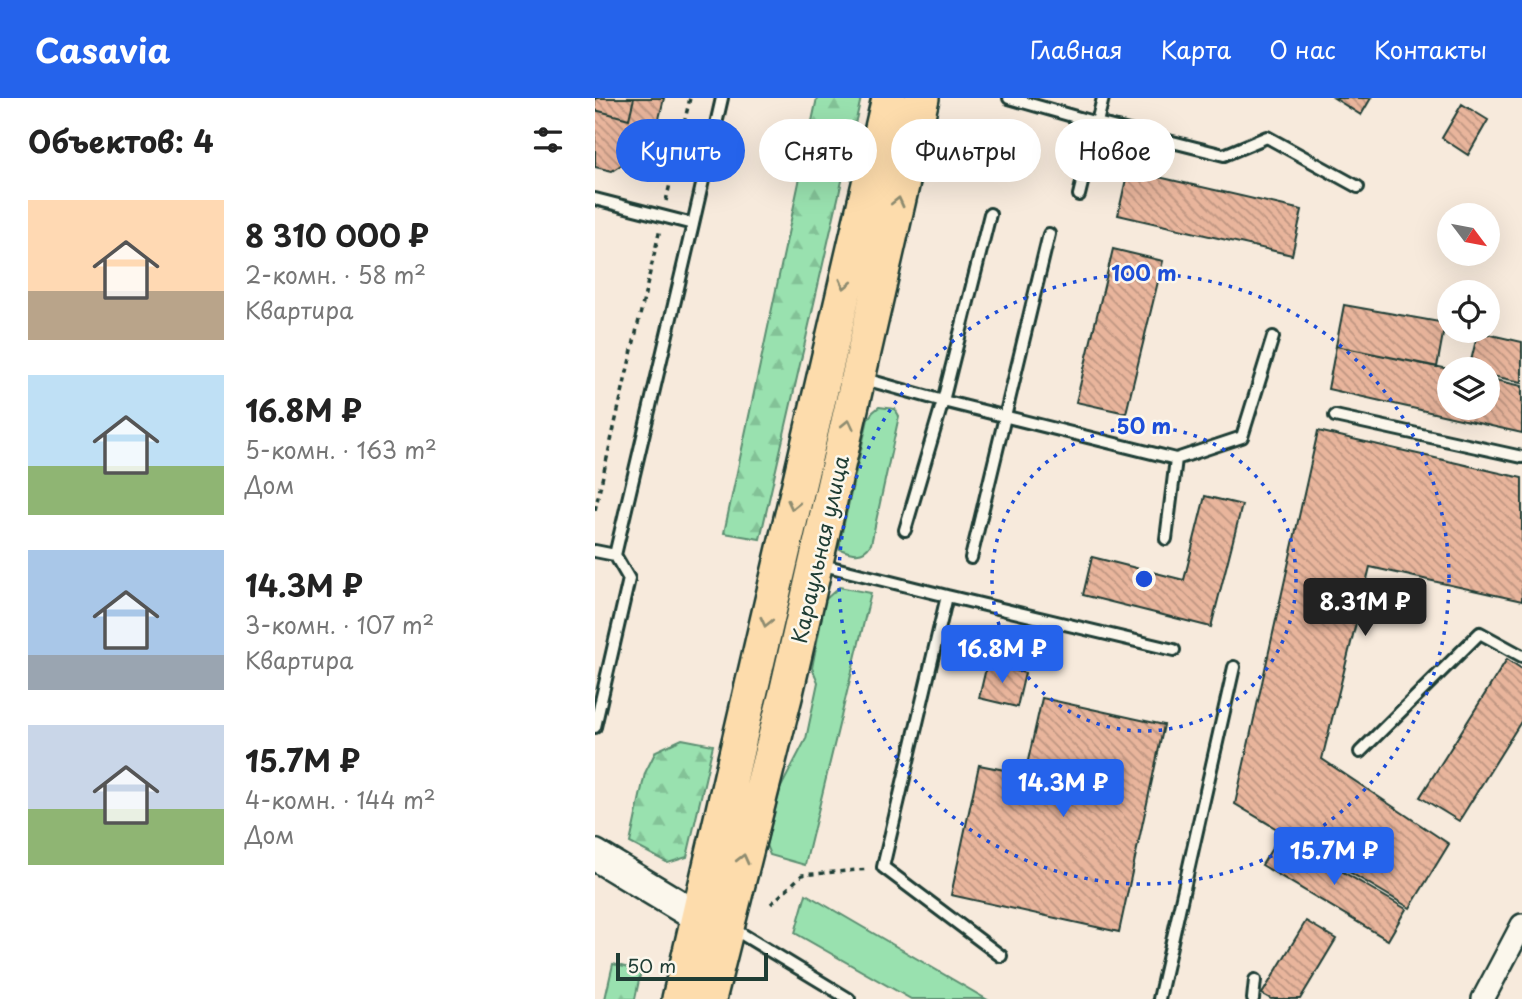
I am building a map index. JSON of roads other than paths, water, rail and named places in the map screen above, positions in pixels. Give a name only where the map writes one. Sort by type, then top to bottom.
[{"type":"main road","name":"Караульная улица","points":[[709,999],[712,921],[889,98]]},
{"type":"main road","name":"Караульная улица","points":[[679,999],[712,921],[786,693],[922,98]]},
{"type":"main road","points":[[595,855],[712,921]]},
{"type":"street","points":[[1483,999],[1522,925]]},
{"type":"lane","points":[[595,727],[629,579],[615,555],[722,98]]},
{"type":"lane","points":[[1009,98],[1083,119]]},
{"type":"lane","points":[[1098,119],[1103,98]]},
{"type":"lane","points":[[1175,143],[1224,155],[1267,137],[1358,187]]},
{"type":"lane","points":[[1079,195],[1082,182]]},
{"type":"lane","points":[[595,199],[693,224]]},
{"type":"lane","points":[[905,530],[943,401],[990,214]]},
{"type":"lane","points":[[971,558],[1049,234]]},
{"type":"lane","points":[[859,377],[943,401],[1176,459],[1242,438],[1273,337]]},
{"type":"lane","points":[[1335,416],[1522,457]]},
{"type":"lane","points":[[1166,539],[1176,459]]},
{"type":"lane","points":[[595,551],[615,555]]},
{"type":"lane","points":[[816,563],[1174,650]]},
{"type":"lane","points":[[947,596],[883,867],[1001,956]]},
{"type":"lane","points":[[1360,752],[1480,633],[1522,656]]},
{"type":"lane","points":[[1159,999],[1234,667]]},
{"type":"lane","points":[[712,921],[849,999]]},
{"type":"lane","points":[[1253,999],[1255,980]]}]
